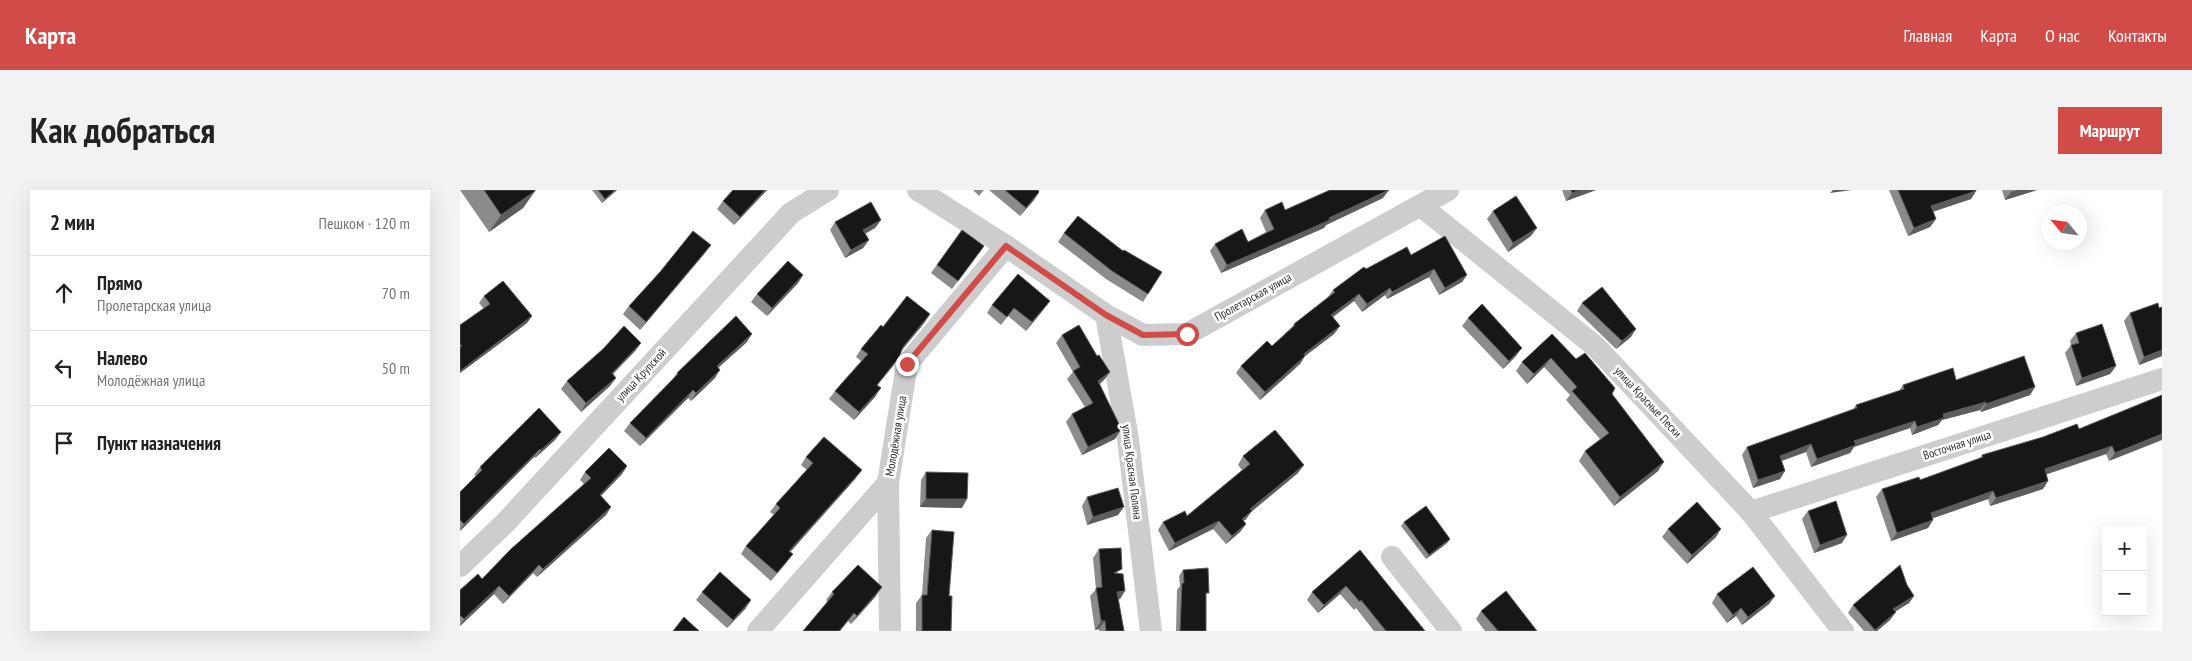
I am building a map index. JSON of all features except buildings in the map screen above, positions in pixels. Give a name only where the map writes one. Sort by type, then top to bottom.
[{"type":"street","name":"улица Крупской","points":[[460,566],[512,515],[791,213],[828,190]]},
{"type":"street","name":"Пролетарская улица","points":[[918,190],[1006,246],[1106,315],[1143,335],[1187,334],[1448,190]]},
{"type":"street","name":"улица Красные Пески","points":[[1421,206],[1596,347],[1751,512],[1843,631]]},
{"type":"street","name":"Молодёжная улица","points":[[890,631],[888,483],[907,364],[1006,246]]},
{"type":"street","name":"улица Красная Поляна","points":[[1106,315],[1128,439],[1151,631]]},
{"type":"street","name":"Восточная улица","points":[[1751,512],[2162,379]]},
{"type":"street","name":"Молодёжная улица","points":[[758,631],[888,483]]},
{"type":"street","points":[[1392,557],[1451,631]]},
{"type":"route","points":[[907,364],[1006,246],[1106,315],[1143,335],[1187,334]]}]
